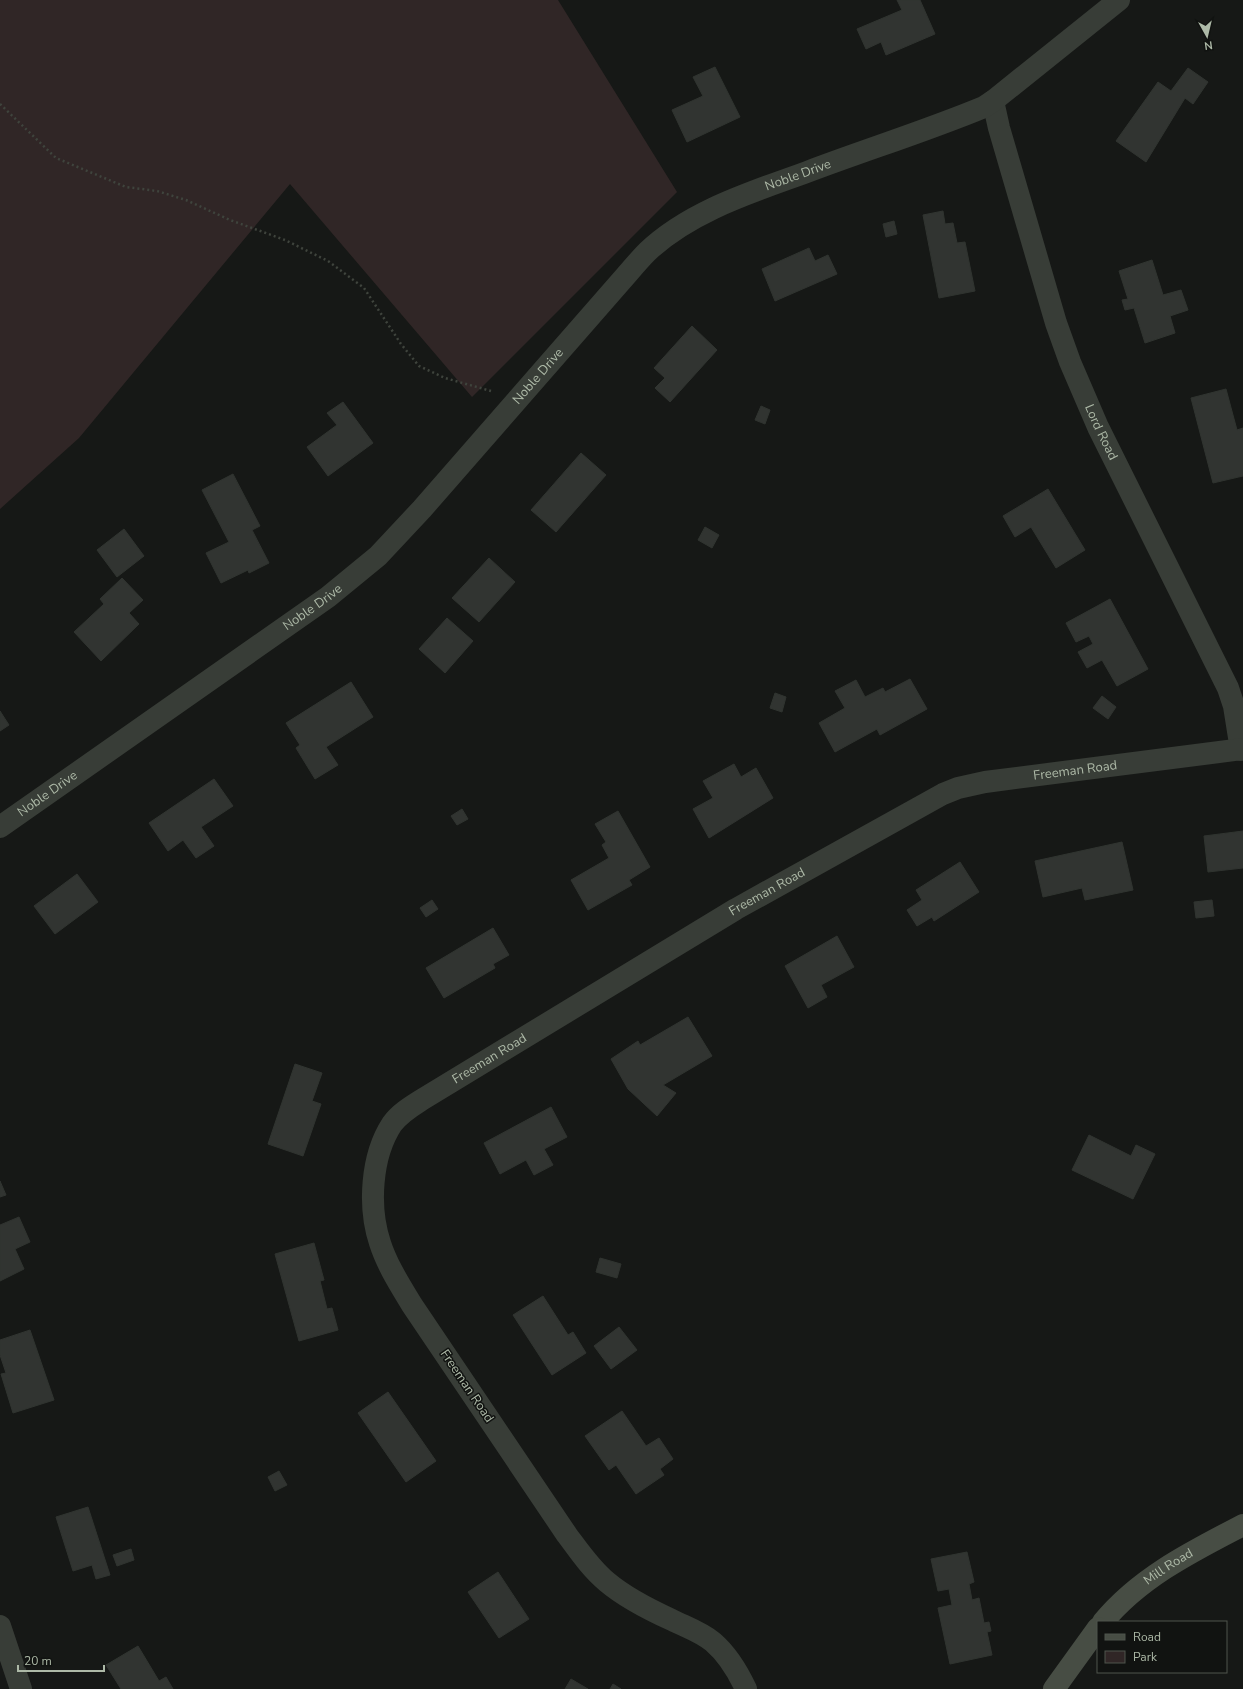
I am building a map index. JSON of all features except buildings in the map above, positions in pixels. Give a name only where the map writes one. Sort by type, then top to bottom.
[{"type":"main road","name":"Mill Road","points":[[1104,1621],[1136,1590],[1156,1574],[1178,1559],[1243,1525]]},
{"type":"main road","points":[[1054,1689],[1097,1629]]},
{"type":"street","name":"Noble Drive","points":[[0,827],[322,602],[378,556],[422,509],[648,252],[668,236],[688,222],[715,208],[759,189],[974,111],[993,102],[1118,0]]},
{"type":"street","name":"Lord Road","points":[[993,102],[1053,315],[1070,362],[1098,427],[1231,695],[1242,750]]},
{"type":"street","name":"Freeman Road","points":[[746,1689],[732,1665],[713,1642],[702,1634],[641,1604],[620,1591],[607,1582],[589,1564],[567,1535],[412,1305],[396,1278],[380,1243],[372,1208],[373,1185],[377,1163],[392,1124],[405,1111],[423,1099],[723,917],[942,794],[958,788],[984,782],[1242,750]]},
{"type":"street","points":[[0,1626],[21,1689]]},
{"type":"path","points":[[0,104],[56,158],[126,187],[157,191],[186,200],[230,220],[285,240],[328,261],[364,288],[401,344],[419,366],[445,378],[518,399]]},
{"type":"green space","points":[[0,0],[558,0],[677,192],[472,397],[290,184],[79,438],[0,509]]}]
